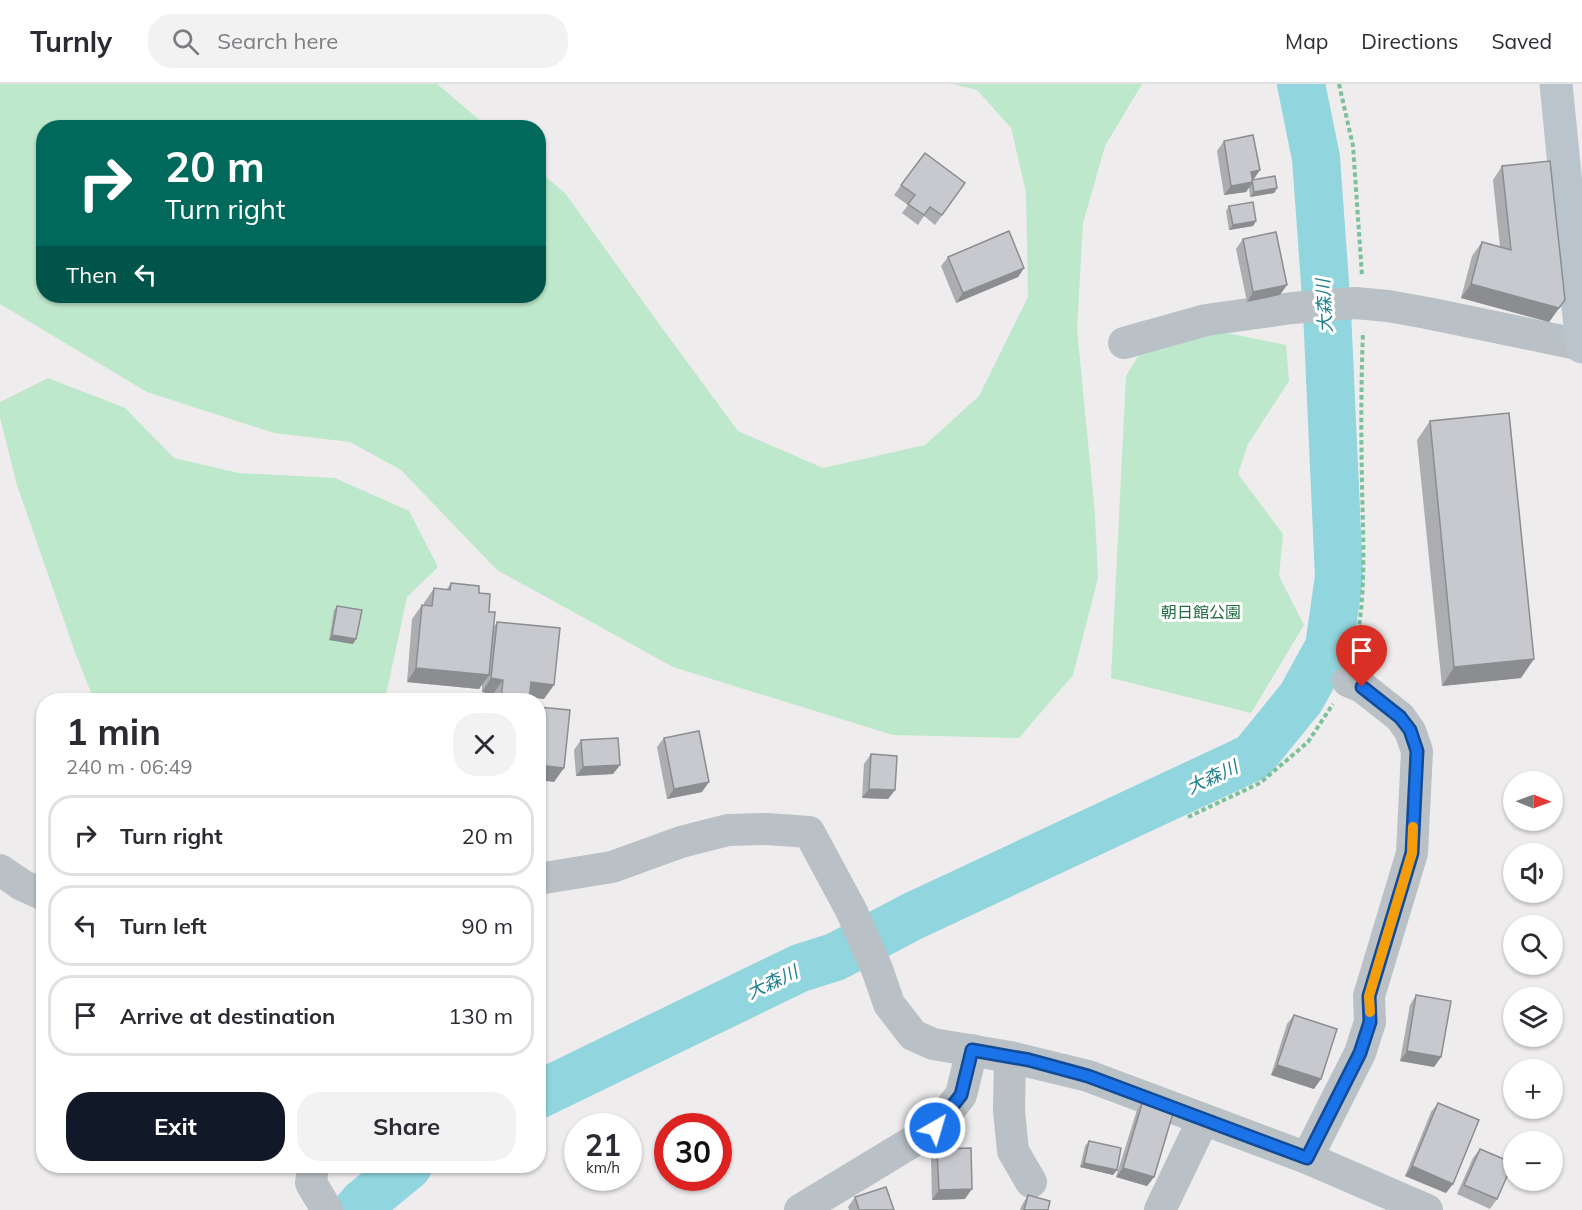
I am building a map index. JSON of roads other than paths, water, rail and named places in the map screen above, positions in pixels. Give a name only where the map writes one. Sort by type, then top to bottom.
[{"type":"main road","points":[[1556,84],[1582,345]]},
{"type":"street","points":[[1124,343],[1206,320],[1292,308],[1359,304],[1388,306],[1427,313],[1582,345]]},
{"type":"street","points":[[1307,1158],[1360,1053],[1370,1022],[1369,996],[1412,853],[1417,751],[1410,730],[1400,717],[1362,687],[1348,681]]},
{"type":"street","points":[[546,878],[612,867],[681,842],[728,830],[767,829],[809,832],[851,910],[877,969],[889,1004],[913,1035],[933,1044],[1010,1056],[1088,1076],[1307,1158],[1426,1210]]},
{"type":"street","points":[[0,870],[36,891]]},
{"type":"street","points":[[800,1210],[935,1128],[961,1095],[972,1050]]},
{"type":"street","points":[[1010,1056],[1009,1111],[1013,1150],[1031,1182]]},
{"type":"street","points":[[1160,1210],[1203,1120]]},
{"type":"street","points":[[312,1173],[311,1183],[326,1208]]},
{"type":"waterway","name":"大森川","points":[[546,1091],[800,968],[835,957],[913,916],[1253,757],[1301,698],[1329,647],[1339,577],[1327,311],[1316,158],[1301,84]]},
{"type":"waterway","name":"大森川","points":[[357,1210],[399,1173]]},
{"type":"park label","name":"朝日館公園","points":[[1201,612]]}]
